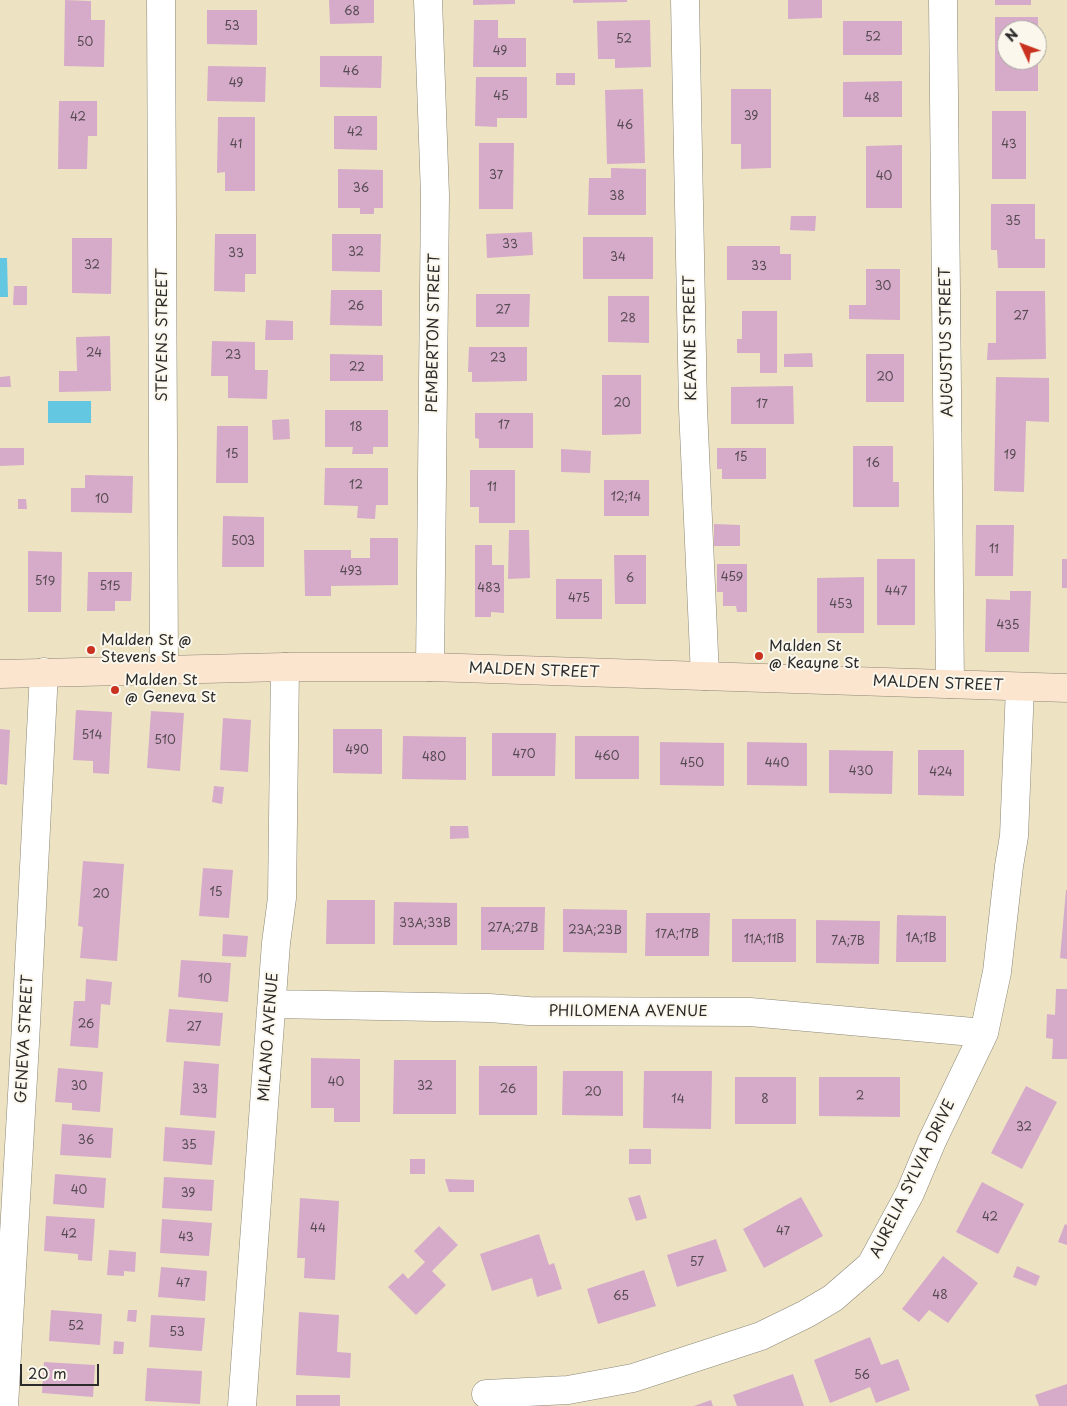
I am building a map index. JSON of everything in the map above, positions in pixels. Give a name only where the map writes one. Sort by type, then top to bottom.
[{"type":"street","name":"STEVENS STREET","points":[[161,0],[164,670]]},
{"type":"street","name":"PEMBERTON STREET","points":[[428,0],[435,195],[430,667]]},
{"type":"street","name":"KEAYNE STREET","points":[[685,0],[693,408],[705,676]]},
{"type":"street","name":"AUGUSTUS STREET","points":[[943,0],[950,684]]},
{"type":"street","name":"MALDEN STREET","points":[[0,674],[285,667],[430,667],[1067,688]]},
{"type":"street","name":"MILANO AVENUE","points":[[242,1406],[272,1004],[282,898],[285,667]]},
{"type":"street","name":"GENEVA STREET","points":[[4,1406],[44,672]]},
{"type":"street","name":"AURELIA SYLVIA DRIVE","points":[[486,1394],[568,1390],[633,1378],[761,1336],[806,1314],[833,1298],[871,1265],[910,1193],[932,1141],[984,1033],[997,972],[1014,836],[1020,687]]},
{"type":"street","name":"PHILOMENA AVENUE","points":[[272,1004],[490,1008],[529,1011],[750,1012],[984,1033]]},
{"type":"water","points":[[0,258],[7,258],[8,297],[0,297]]},
{"type":"water","points":[[48,401],[91,401],[91,423],[48,423]]},
{"type":"building","points":[[65,0],[91,1],[91,20],[105,20],[104,67],[64,66]]},
{"type":"building","points":[[329,0],[374,0],[374,23],[330,24]]},
{"type":"building","points":[[473,0],[515,0],[515,4],[473,5]]},
{"type":"building","points":[[573,0],[627,0],[627,2],[573,3]]},
{"type":"building","points":[[788,0],[822,0],[822,18],[788,19]]},
{"type":"building","points":[[995,0],[1031,0],[1031,5],[995,5]]},
{"type":"building","points":[[207,10],[257,10],[257,45],[207,44]]},
{"type":"building","points":[[995,17],[1038,17],[1038,20],[997,20],[997,70],[1038,70],[1038,91],[995,91]]},
{"type":"building","points":[[474,20],[498,20],[498,38],[526,38],[526,67],[473,67]]},
{"type":"building","points":[[650,20],[651,67],[615,68],[615,59],[598,59],[597,21]]},
{"type":"building","points":[[843,21],[902,21],[902,55],[843,55]]},
{"type":"building","points":[[320,56],[382,56],[381,88],[320,87]]},
{"type":"building","points":[[208,66],[266,67],[265,102],[207,101]]},
{"type":"building","points":[[556,73],[575,73],[575,85],[556,85]]},
{"type":"building","points":[[476,77],[527,77],[527,118],[497,118],[497,127],[475,126]]},
{"type":"building","points":[[902,81],[902,117],[843,117],[843,82]]},
{"type":"building","points":[[643,89],[645,163],[607,164],[605,90]]},
{"type":"building","points":[[731,89],[771,89],[771,168],[741,169],[741,144],[731,144]]},
{"type":"building","points":[[59,101],[97,101],[97,136],[88,136],[87,169],[58,169]]},
{"type":"building","points":[[992,111],[1026,111],[1026,179],[992,179]]},
{"type":"building","points":[[334,116],[377,116],[377,150],[334,149]]},
{"type":"building","points":[[218,117],[255,117],[255,191],[225,191],[225,172],[217,173]]},
{"type":"building","points":[[479,143],[514,143],[513,209],[479,209]]},
{"type":"building","points":[[902,145],[902,208],[866,208],[866,146]]},
{"type":"building","points":[[611,168],[646,169],[646,215],[588,215],[589,178],[611,178]]},
{"type":"building","points":[[338,169],[383,170],[383,208],[374,208],[374,214],[360,214],[360,208],[338,208]]},
{"type":"building","points":[[991,204],[1035,204],[1035,239],[1045,239],[1045,268],[998,268],[997,250],[991,250]]},
{"type":"building","points":[[791,216],[816,216],[815,231],[790,230]]},
{"type":"building","points":[[532,232],[533,255],[487,258],[486,234]]},
{"type":"building","points":[[215,234],[256,234],[256,274],[245,274],[245,292],[214,291]]},
{"type":"building","points":[[332,234],[381,234],[380,272],[332,271]]},
{"type":"building","points":[[583,237],[653,237],[653,279],[583,279]]},
{"type":"building","points":[[72,238],[112,238],[111,294],[72,293]]},
{"type":"building","points":[[727,246],[780,246],[780,254],[791,254],[791,280],[727,280]]},
{"type":"building","points":[[866,269],[900,269],[900,320],[849,319],[849,305],[866,305]]},
{"type":"building","points":[[14,286],[27,286],[27,305],[13,305]]},
{"type":"building","points":[[331,290],[382,290],[382,326],[330,325]]},
{"type":"building","points":[[996,291],[1045,291],[1046,359],[987,360],[988,343],[996,343]]},
{"type":"building","points":[[476,294],[530,294],[529,327],[476,327]]},
{"type":"building","points":[[608,296],[649,296],[649,343],[608,342]]},
{"type":"building","points":[[742,311],[777,311],[777,373],[760,373],[760,353],[737,353],[737,339],[742,339]]},
{"type":"building","points":[[266,320],[293,321],[293,340],[265,340]]},
{"type":"building","points":[[110,336],[111,391],[59,392],[59,371],[77,371],[76,337]]},
{"type":"building","points":[[212,341],[255,342],[255,370],[268,370],[267,399],[228,398],[228,376],[211,376]]},
{"type":"building","points":[[469,347],[527,347],[527,381],[472,382],[472,372],[468,372]]},
{"type":"building","points":[[812,353],[813,367],[784,367],[784,354]]},
{"type":"building","points":[[330,354],[383,355],[383,381],[330,381]]},
{"type":"building","points":[[866,354],[904,354],[904,402],[866,402]]},
{"type":"building","points":[[602,375],[641,375],[641,434],[602,435]]},
{"type":"building","points":[[10,376],[11,387],[0,387],[0,377]]},
{"type":"building","points":[[996,377],[1049,378],[1049,422],[1026,421],[1024,492],[994,491]]},
{"type":"building","points":[[793,386],[794,424],[731,424],[731,387]]},
{"type":"building","points":[[325,410],[388,410],[388,447],[373,447],[373,454],[352,454],[353,447],[325,447]]},
{"type":"building","points":[[475,413],[533,413],[533,448],[479,448],[479,439],[475,438]]},
{"type":"building","points":[[289,419],[290,439],[273,440],[272,420]]},
{"type":"building","points":[[217,426],[248,426],[248,483],[216,483]]},
{"type":"building","points":[[853,446],[893,446],[893,482],[899,482],[899,507],[853,507]]},
{"type":"building","points":[[0,448],[24,448],[24,465],[0,466]]},
{"type":"building","points":[[717,448],[766,448],[766,479],[722,479],[722,469],[717,469]]},
{"type":"building","points":[[561,449],[591,451],[590,473],[561,472]]},
{"type":"building","points":[[325,468],[388,468],[388,505],[376,505],[375,519],[357,518],[358,506],[324,505]]},
{"type":"building","points":[[470,470],[515,470],[515,523],[479,523],[479,507],[470,507]]},
{"type":"building","points":[[85,475],[133,476],[132,513],[71,512],[71,488],[85,488]]},
{"type":"building","points":[[604,480],[649,480],[649,516],[604,516]]},
{"type":"building","points":[[18,499],[26,499],[27,509],[18,509]]},
{"type":"building","points":[[223,516],[264,517],[264,567],[222,567]]},
{"type":"building","points":[[714,524],[740,525],[740,546],[714,546]]},
{"type":"building","points":[[976,525],[1014,525],[1013,576],[975,576]]},
{"type":"building","points":[[509,530],[529,530],[530,578],[508,579]]},
{"type":"building","points":[[370,538],[398,538],[398,585],[331,586],[331,596],[305,596],[304,550],[351,550],[351,558],[370,558]]},
{"type":"building","points":[[475,545],[492,545],[492,565],[504,565],[504,613],[491,612],[491,617],[475,617]]},
{"type":"building","points":[[28,551],[62,552],[61,612],[28,612]]},
{"type":"building","points":[[614,555],[646,555],[646,604],[615,604]]},
{"type":"building","points":[[877,559],[915,559],[915,625],[877,625]]},
{"type":"building","points":[[1062,559],[1067,559],[1067,588],[1062,588]]},
{"type":"building","points":[[717,564],[747,564],[747,612],[737,612],[736,606],[723,606],[723,592],[717,592]]},
{"type":"building","points":[[88,572],[132,572],[131,601],[115,601],[115,611],[87,611]]},
{"type":"building","points":[[864,577],[864,633],[817,633],[817,578]]},
{"type":"building","points":[[556,579],[602,579],[602,619],[556,619]]},
{"type":"building","points":[[1010,591],[1031,591],[1029,652],[985,652],[986,599],[1010,600]]},
{"type":"building","points":[[76,710],[112,712],[109,774],[93,773],[93,761],[73,760]]},
{"type":"building","points":[[151,711],[184,713],[180,771],[147,768]]},
{"type":"building","points":[[223,718],[251,720],[248,772],[220,770]]},
{"type":"building","points":[[0,729],[10,730],[7,785],[0,784]]},
{"type":"building","points":[[333,729],[382,729],[382,774],[333,773]]},
{"type":"building","points":[[492,733],[556,733],[555,776],[492,776]]},
{"type":"building","points":[[403,736],[466,737],[466,780],[402,779]]},
{"type":"building","points":[[575,736],[639,736],[639,779],[575,779]]},
{"type":"building","points":[[660,742],[724,743],[724,786],[660,785]]},
{"type":"building","points":[[747,742],[807,743],[807,786],[747,785]]},
{"type":"building","points":[[829,750],[893,751],[892,794],[829,793]]},
{"type":"building","points":[[918,750],[964,750],[964,796],[918,795]]},
{"type":"building","points":[[214,786],[224,787],[222,804],[212,802]]},
{"type":"building","points":[[450,826],[468,826],[469,838],[450,839]]},
{"type":"building","points":[[83,861],[124,864],[117,961],[80,958],[83,927],[78,926]]},
{"type":"building","points":[[203,868],[233,870],[229,918],[199,916]]},
{"type":"building","points":[[1067,890],[1067,959],[1060,958]]},
{"type":"building","points":[[327,900],[375,900],[375,944],[326,944]]},
{"type":"building","points":[[394,902],[457,903],[457,945],[393,945]]},
{"type":"building","points":[[481,907],[545,907],[544,950],[481,950]]},
{"type":"building","points":[[563,909],[627,910],[627,953],[563,952]]},
{"type":"building","points":[[646,913],[710,913],[709,956],[645,956]]},
{"type":"building","points":[[897,915],[946,916],[946,962],[896,962]]},
{"type":"building","points":[[732,919],[796,919],[796,962],[732,962]]},
{"type":"building","points":[[816,920],[880,921],[879,964],[816,963]]},
{"type":"building","points":[[223,934],[248,936],[246,957],[222,956]]},
{"type":"building","points":[[181,960],[231,963],[228,1002],[178,997]]},
{"type":"building","points":[[86,979],[112,982],[110,1005],[101,1004],[98,1048],[70,1046],[74,1001],[85,1001]]},
{"type":"building","points":[[1056,989],[1067,989],[1067,1059],[1052,1059],[1053,1039],[1046,1038],[1047,1014],[1055,1015]]},
{"type":"building","points":[[169,1009],[223,1013],[220,1046],[166,1042]]},
{"type":"building","points":[[311,1058],[360,1059],[360,1122],[334,1122],[334,1108],[311,1108]]},
{"type":"building","points":[[394,1060],[456,1060],[456,1114],[393,1114]]},
{"type":"building","points":[[184,1061],[219,1064],[216,1118],[180,1115]]},
{"type":"building","points":[[479,1066],[537,1066],[537,1115],[479,1115]]},
{"type":"building","points":[[58,1068],[103,1072],[100,1112],[72,1110],[72,1103],[55,1102]]},
{"type":"building","points":[[563,1071],[623,1071],[623,1116],[562,1115]]},
{"type":"building","points":[[644,1071],[712,1071],[711,1129],[643,1128]]},
{"type":"building","points":[[735,1077],[796,1077],[796,1124],[735,1124]]},
{"type":"building","points":[[819,1077],[900,1077],[900,1117],[819,1116]]},
{"type":"building","points":[[1026,1086],[1057,1102],[1022,1169],[991,1153]]},
{"type":"building","points":[[62,1124],[113,1128],[111,1158],[60,1155]]},
{"type":"building","points":[[165,1127],[215,1131],[212,1165],[163,1161]]},
{"type":"building","points":[[629,1149],[651,1149],[651,1164],[629,1164]]},
{"type":"building","points":[[410,1159],[425,1159],[425,1174],[410,1174]]},
{"type":"building","points":[[55,1174],[106,1178],[104,1208],[53,1204]]},
{"type":"building","points":[[164,1177],[214,1180],[212,1211],[162,1208]]},
{"type":"building","points":[[445,1179],[474,1180],[474,1192],[449,1192]]},
{"type":"building","points":[[982,1182],[1024,1204],[998,1254],[956,1232]]},
{"type":"building","points":[[640,1195],[647,1218],[636,1221],[628,1198]]},
{"type":"building","points":[[801,1197],[823,1236],[764,1268],[743,1229]]},
{"type":"building","points":[[300,1198],[339,1201],[335,1280],[304,1278],[305,1258],[297,1258]]},
{"type":"building","points":[[46,1216],[95,1219],[92,1261],[78,1260],[78,1254],[44,1251]]},
{"type":"building","points":[[162,1219],[212,1223],[209,1256],[160,1253]]},
{"type":"building","points":[[1065,1224],[1067,1225],[1067,1245],[1058,1242]]},
{"type":"building","points":[[439,1226],[458,1245],[432,1271],[446,1285],[416,1315],[388,1287],[403,1273],[408,1279],[425,1262],[414,1251]]},
{"type":"building","points":[[539,1234],[549,1265],[554,1263],[562,1289],[537,1297],[532,1278],[492,1291],[480,1254]]},
{"type":"building","points":[[716,1239],[727,1271],[677,1287],[667,1255]]},
{"type":"building","points":[[109,1250],[136,1252],[135,1272],[124,1271],[124,1276],[107,1275]]},
{"type":"building","points":[[943,1256],[978,1283],[948,1323],[929,1310],[919,1322],[902,1309]]},
{"type":"building","points":[[1017,1266],[1040,1276],[1036,1286],[1013,1277]]},
{"type":"building","points":[[161,1267],[207,1271],[205,1301],[158,1297]]},
{"type":"building","points":[[644,1270],[656,1306],[598,1324],[587,1289]]},
{"type":"building","points":[[51,1310],[102,1314],[100,1345],[49,1341]]},
{"type":"building","points":[[128,1310],[137,1310],[136,1322],[127,1321]]},
{"type":"building","points":[[299,1312],[339,1315],[337,1352],[351,1353],[350,1378],[296,1375]]},
{"type":"building","points":[[151,1315],[205,1318],[202,1351],[149,1347]]},
{"type":"building","points":[[870,1337],[881,1365],[898,1359],[910,1390],[876,1403],[870,1387],[830,1403],[814,1360]]},
{"type":"building","points":[[114,1341],[124,1342],[123,1354],[113,1354]]},
{"type":"building","points":[[44,1362],[95,1365],[93,1397],[42,1393]]},
{"type":"building","points":[[147,1368],[202,1371],[200,1404],[145,1401]]},
{"type":"building","points":[[793,1374],[804,1406],[737,1406],[733,1395]]},
{"type":"building","points":[[1067,1384],[1067,1406],[1039,1406],[1035,1395]]},
{"type":"building","points":[[296,1395],[340,1395],[340,1406],[296,1406]]},
{"type":"building","points":[[711,1400],[713,1406],[694,1406]]},
{"type":"place","name":"Malden St @ Stevens St","points":[[91,650]]},
{"type":"place","name":"Malden St @ Keayne St","points":[[759,656]]},
{"type":"place","name":"Malden St @ Geneva St","points":[[115,690]]}]
